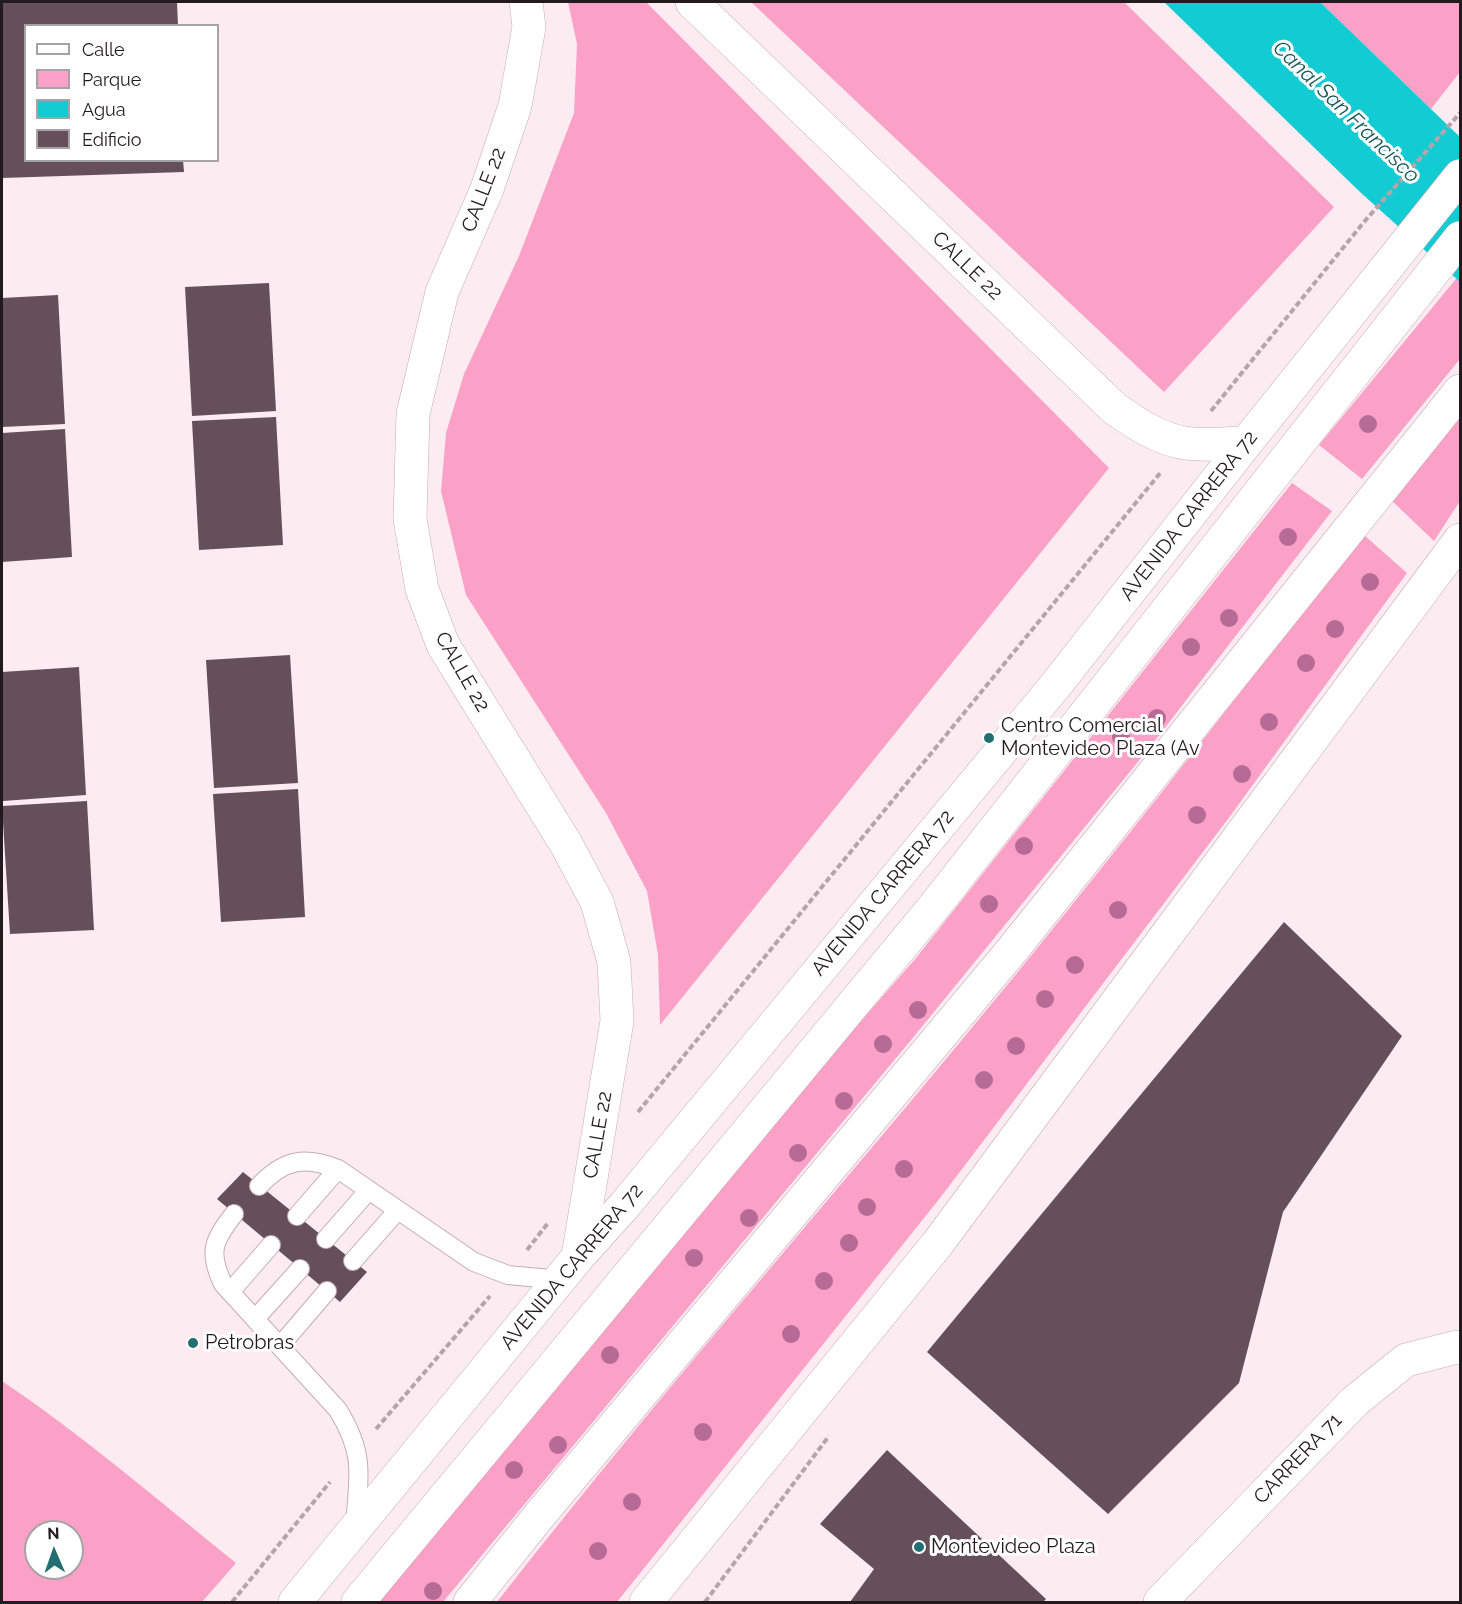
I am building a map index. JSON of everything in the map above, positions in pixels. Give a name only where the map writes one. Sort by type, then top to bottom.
[{"type":"main road","name":"CALLE 22","points":[[526,2],[530,27],[515,106],[487,189],[442,292],[413,414],[410,519],[422,589],[443,645],[566,844],[597,902],[614,962],[617,1021],[569,1269]]},
{"type":"main road","name":"CALLE 22","points":[[692,2],[1114,408],[1136,424],[1165,438],[1185,443],[1246,443]]},
{"type":"main road","name":"AVENIDA CARRERA 72","points":[[295,1602],[1055,686],[1246,443],[1461,176]]},
{"type":"main road","points":[[358,1602],[933,908],[1461,238]]},
{"type":"main road","points":[[470,1602],[539,1516],[1013,949],[1461,391]]},
{"type":"main road","points":[[646,1602],[938,1243],[1461,540]]},
{"type":"main road","points":[[985,769],[1062,746]]},
{"type":"main road","name":"CARRERA 71","points":[[1160,1602],[1355,1401],[1406,1360],[1459,1347]]},
{"type":"lane","points":[[259,1186],[272,1172],[289,1164],[306,1161],[322,1163],[338,1169],[474,1262],[508,1275],[569,1269]]},
{"type":"lane","points":[[297,1216],[338,1169]]},
{"type":"lane","points":[[326,1239],[369,1190]]},
{"type":"lane","points":[[352,1261],[398,1210]]},
{"type":"lane","points":[[234,1214],[215,1242],[213,1254],[216,1268],[223,1284],[338,1410],[346,1424],[357,1450],[359,1475],[354,1529]]},
{"type":"lane","points":[[230,1292],[271,1245]]},
{"type":"lane","points":[[255,1319],[300,1269]]},
{"type":"lane","points":[[280,1346],[327,1291]]},
{"type":"path","points":[[637,1113],[1364,222],[1461,113]]},
{"type":"path","points":[[232,1602],[357,1450],[508,1275],[550,1221]]},
{"type":"path","points":[[705,1602],[814,1455]]},
{"type":"green space","points":[[568,2],[646,2],[1109,468],[660,1025],[658,955],[647,891],[606,813],[466,595],[441,491],[446,433],[464,374],[519,256],[574,113],[577,44]]},
{"type":"green space","points":[[751,2],[1124,2],[1334,207],[1164,392]]},
{"type":"green space","points":[[1320,2],[1460,2],[1460,72],[1431,109]]},
{"type":"green space","points":[[1460,274],[1460,359],[1362,479],[1319,445]]},
{"type":"green space","points":[[1460,410],[1460,501],[1434,541],[1390,499]]},
{"type":"green space","points":[[1292,483],[1332,511],[1150,747],[916,1034],[443,1602],[375,1602],[586,1336],[916,958]]},
{"type":"green space","points":[[1364,535],[1407,573],[1228,819],[940,1198],[617,1602],[497,1602],[632,1434],[979,1020]]},
{"type":"green space","points":[[2,1381],[92,1446],[236,1563],[202,1602],[2,1602]]},
{"type":"water","name":"Canal San Francisco","points":[[1164,2],[1320,2],[1460,137],[1460,282],[1360,192]]},
{"type":"building","points":[[2,2],[177,2],[178,24],[24,24],[24,162],[183,162],[184,172],[2,178]]},
{"type":"building","points":[[269,283],[276,411],[192,416],[185,287]]},
{"type":"building","points":[[58,295],[65,424],[2,427],[2,298]]},
{"type":"building","points":[[276,417],[283,545],[199,550],[192,421]]},
{"type":"building","points":[[65,429],[72,557],[2,562],[2,433]]},
{"type":"building","points":[[290,655],[298,783],[214,788],[206,660]]},
{"type":"building","points":[[79,667],[86,795],[3,801],[2,672]]},
{"type":"building","points":[[298,789],[305,917],[221,922],[213,794]]},
{"type":"building","points":[[87,801],[94,930],[10,934],[2,806]]},
{"type":"building","points":[[1284,922],[1402,1036],[1283,1212],[1239,1383],[1108,1514],[927,1352]]},
{"type":"building","points":[[243,1172],[367,1272],[340,1302],[217,1199]]},
{"type":"building","name":"Montevideo Plaza","points":[[887,1450],[1046,1599],[1043,1602],[850,1602],[874,1569],[820,1524]]},
{"type":"place","name":"Centro Comercial Montevideo Plaza (Av","points":[[989,738]]},
{"type":"place","name":"Petrobras","points":[[193,1343]]},
{"type":"place","name":"Montevideo Plaza","points":[[919,1547]]}]
